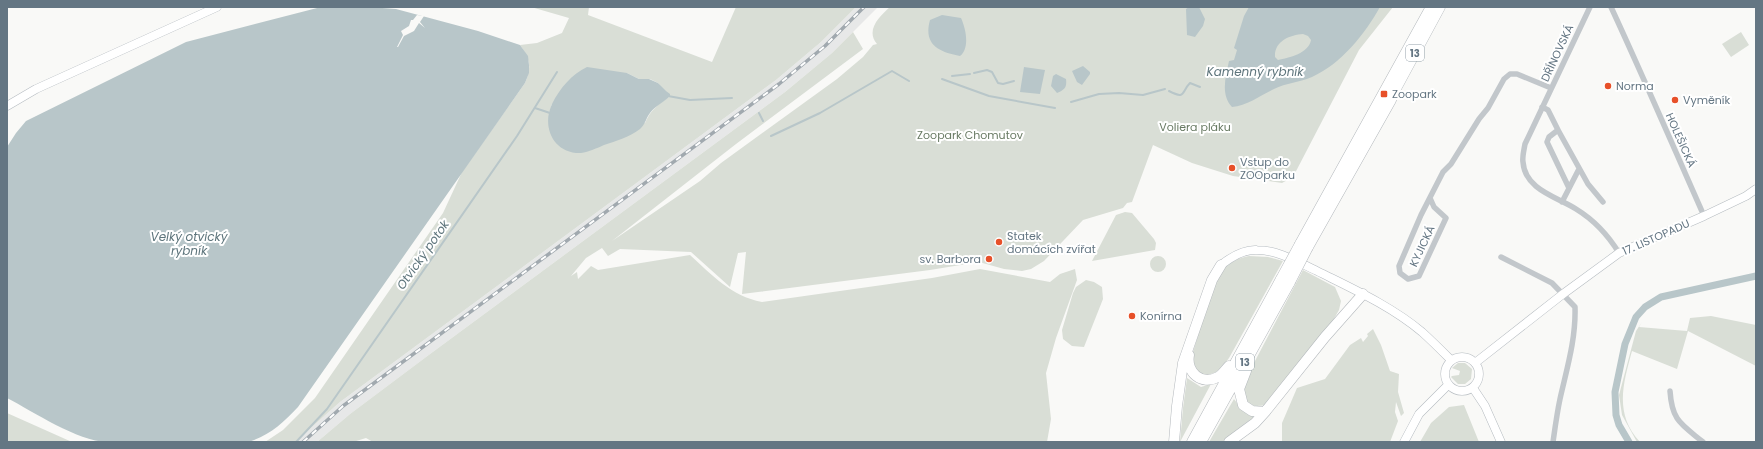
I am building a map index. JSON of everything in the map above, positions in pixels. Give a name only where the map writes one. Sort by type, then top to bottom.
[{"type":"highway","name":"13","points":[[1201,442],[1254,344],[1285,280],[1431,7]]},
{"type":"highway","name":"13","points":[[1304,245],[1391,100],[1440,7]]},
{"type":"highway","points":[[1174,442],[1180,378],[1183,363],[1212,280],[1221,265]]},
{"type":"highway","name":"13","points":[[1192,442],[1239,355],[1285,280]]},
{"type":"highway","points":[[1229,442],[1255,423],[1265,412],[1325,337],[1363,294]]},
{"type":"highway","points":[[1254,344],[1239,389],[1243,405],[1252,411],[1265,412]]},
{"type":"highway","points":[[1190,345],[1188,361],[1190,368],[1193,374],[1203,380],[1219,377],[1239,355]]},
{"type":"street","points":[[7,106],[47,84],[217,7]]},
{"type":"street","name":"DŘÍNOVSKÁ","points":[[1590,7],[1525,144],[1523,162],[1527,176],[1539,190],[1576,208],[1608,236],[1619,253]]},
{"type":"street","name":"HOLEŠICKÁ","points":[[1611,7],[1704,216]]},
{"type":"street","name":"KYJICKÁ","points":[[1430,198],[1434,207],[1446,218],[1419,276],[1408,279],[1400,273],[1399,266],[1430,198],[1443,172],[1451,164],[1479,118],[1488,108],[1504,79],[1510,74],[1517,74],[1551,88]]},
{"type":"street","points":[[1542,107],[1548,110],[1579,169],[1588,184],[1603,202]]},
{"type":"street","points":[[1558,130],[1549,137],[1547,142],[1569,188]]},
{"type":"street","points":[[1562,202],[1579,169]]},
{"type":"street","name":"17. LISTOPADU","points":[[1476,363],[1563,294],[1619,253],[1704,216],[1746,196],[1756,189]]},
{"type":"street","points":[[1221,265],[1237,254],[1246,251],[1268,251],[1280,254],[1363,294],[1387,308],[1423,332],[1450,360]]},
{"type":"street","points":[[1501,257],[1552,283],[1576,307],[1576,324],[1573,346],[1560,400],[1553,442]]},
{"type":"street","points":[[1466,357],[1476,363],[1479,373],[1473,388],[1463,391],[1452,388],[1448,385],[1444,375],[1450,360],[1466,357]]},
{"type":"street","points":[[1404,442],[1420,414],[1448,385]]},
{"type":"street","points":[[1473,388],[1485,406],[1501,442]]},
{"type":"street","points":[[1670,391],[1671,408],[1675,417],[1703,442]]},
{"type":"street","points":[[1554,434],[1558,442]]},
{"type":"shaded area","points":[[856,7],[878,7],[832,53],[785,92],[426,357],[350,414],[317,442],[295,442],[340,402],[776,80],[821,42]]},
{"type":"green space","points":[[531,7],[589,7],[588,15],[712,62],[736,7],[856,7],[821,42],[776,80],[340,402],[295,442],[265,442],[283,430],[315,398],[443,213],[462,172],[525,83],[529,72],[529,63],[520,45],[537,43],[562,33],[569,18]],"holes":[[[627,73],[639,79],[650,79],[658,83],[669,97],[655,108],[645,123],[549,125],[549,113],[552,104]]]},
{"type":"green space","points":[[890,7],[1393,7],[1359,50],[1293,177],[1282,183],[1233,176],[1192,163],[1153,145],[1132,202],[1127,203],[1123,208],[1083,220],[1044,261],[1031,269],[1022,271],[1004,269],[979,262],[930,270],[742,294],[746,252],[738,253],[730,287],[691,252],[620,249],[608,256],[602,248],[586,258],[571,276],[577,272],[578,279],[591,266],[598,270],[690,255],[731,290],[762,302],[932,278],[980,269],[1050,282],[1060,274],[1075,269],[1077,280],[1056,338],[1046,373],[1051,419],[1047,442],[373,442],[366,438],[353,442],[317,442],[350,414],[426,357],[785,92],[832,53],[853,32],[863,49],[736,144],[612,241],[700,181],[721,163],[837,79],[863,57],[873,45],[877,44],[874,39],[873,29],[878,19]]},
{"type":"green space","points":[[1741,32],[1749,45],[1731,57],[1722,44]]},
{"type":"green space","points":[[1125,212],[1132,213],[1154,239],[1156,243],[1155,250],[1092,261],[1116,215]]},
{"type":"green space","points":[[1155,256],[1161,256],[1166,261],[1164,270],[1161,272],[1155,272],[1150,267],[1150,261]]},
{"type":"green space","points":[[1249,256],[1268,257],[1283,261],[1229,358],[1214,373],[1201,375],[1191,363],[1210,297],[1224,268],[1235,260]]},
{"type":"green space","points":[[1303,270],[1335,287],[1341,301],[1339,310],[1331,324],[1265,405],[1253,405],[1246,400],[1244,390],[1246,378]]},
{"type":"green space","points":[[1086,280],[1094,282],[1102,287],[1103,299],[1084,347],[1072,346],[1063,339],[1062,330],[1073,293],[1076,287]]},
{"type":"green space","points":[[1711,316],[1756,325],[1756,366],[1688,331],[1677,369],[1632,351],[1626,375],[1623,398],[1627,421],[1640,442],[1637,442],[1622,415],[1619,395],[1636,331],[1642,322],[1639,327],[1687,331],[1690,318]]},
{"type":"green space","points":[[1373,329],[1381,345],[1390,371],[1399,374],[1398,392],[1404,413],[1401,416],[1396,402],[1395,412],[1398,421],[1390,442],[1282,442],[1282,423],[1297,388],[1325,379],[1350,345],[1361,338],[1363,342],[1368,336],[1367,334]]},
{"type":"green space","points":[[1458,363],[1465,363],[1472,369],[1471,379],[1465,384],[1458,384],[1451,377],[1459,375],[1460,371],[1452,368]]},
{"type":"green space","points":[[1187,378],[1201,387],[1211,384],[1180,442],[1183,408]]},
{"type":"green space","points":[[1234,399],[1240,407],[1254,417],[1222,442],[1209,442]]},
{"type":"green space","points":[[1464,405],[1479,442],[1420,442],[1431,423],[1449,407]]},
{"type":"green space","points":[[7,413],[72,442],[7,442]]},
{"type":"water","name":"Velký otvický rybník","points":[[321,7],[369,7],[396,9],[478,31],[520,45],[528,56],[529,73],[525,83],[298,407],[269,433],[248,442],[107,442],[83,437],[69,431],[7,398],[7,147],[16,133],[26,121],[186,42]]},
{"type":"water","points":[[1189,7],[1199,7],[1205,19],[1203,26],[1195,37],[1187,35],[1186,9]]},
{"type":"water","name":"Kamenný rybník","points":[[1249,7],[1380,7],[1360,38],[1342,56],[1323,71],[1307,79],[1269,91],[1243,105],[1232,107],[1226,96],[1225,79],[1229,61],[1234,60],[1237,50],[1234,48],[1244,16]],"holes":[[[1303,34],[1308,36],[1311,40],[1303,52],[1278,60],[1275,57],[1277,47],[1288,37]]]},
{"type":"water","points":[[942,15],[961,18],[966,33],[966,43],[963,53],[960,56],[939,49],[934,46],[931,41],[928,29],[930,20]]},
{"type":"water","points":[[1083,66],[1090,72],[1090,74],[1082,85],[1077,82],[1072,71]]},
{"type":"water","points":[[587,67],[627,73],[639,79],[649,79],[658,83],[670,94],[670,96],[652,111],[642,127],[636,132],[587,152],[572,152],[564,149],[552,138],[548,122],[549,113],[552,104],[563,87],[576,73]]},
{"type":"water","points":[[1024,67],[1045,70],[1040,94],[1020,92]]},
{"type":"water","points":[[1056,74],[1066,79],[1065,88],[1057,93],[1051,86],[1053,76]]},
{"type":"pier","points":[[417,15],[424,16],[420,22],[425,28],[419,23],[414,31],[404,36],[397,47],[403,35],[401,31],[409,26],[411,20],[413,20]]},
{"type":"waterway","points":[[974,73],[987,70],[992,72],[998,83],[1003,84],[1014,81]]},
{"type":"waterway","points":[[771,136],[820,113],[892,71],[909,81]]},
{"type":"waterway","name":"Otvický potok","points":[[296,442],[327,409],[517,136],[557,72]]},
{"type":"waterway","points":[[952,76],[970,74]]},
{"type":"waterway","points":[[942,79],[989,96],[1055,108]]},
{"type":"waterway","points":[[1169,91],[1174,94],[1181,95],[1190,83],[1200,87]]},
{"type":"waterway","points":[[1071,102],[1099,94],[1119,93],[1143,95],[1165,89]]},
{"type":"waterway","points":[[668,96],[690,100],[732,98]]},
{"type":"waterway","points":[[535,108],[550,113]]},
{"type":"waterway","points":[[759,113],[763,121]]},
{"type":"waterway","points":[[1629,442],[1619,425],[1616,415],[1615,392],[1625,344],[1636,317],[1645,307],[1661,297],[1756,276]]},
{"type":"railway","points":[[303,442],[343,406],[779,84],[825,46],[864,7]]},
{"type":"place","name":"Norma","points":[[1608,86]]},
{"type":"place","name":"Zoopark","points":[[1384,94]]},
{"type":"place","name":"Vyměník","points":[[1675,100]]},
{"type":"place","name":"Vstup do ZOOparku","points":[[1232,168]]},
{"type":"place","name":"Statek domácích zvířat","points":[[999,242]]},
{"type":"place","name":"sv. Barbora","points":[[989,259]]},
{"type":"place","name":"Konírna","points":[[1132,316]]},
{"type":"park label","name":"Voliera pláku","points":[[1195,127]]},
{"type":"park label","name":"Zoopark Chomutov","points":[[970,135]]}]
